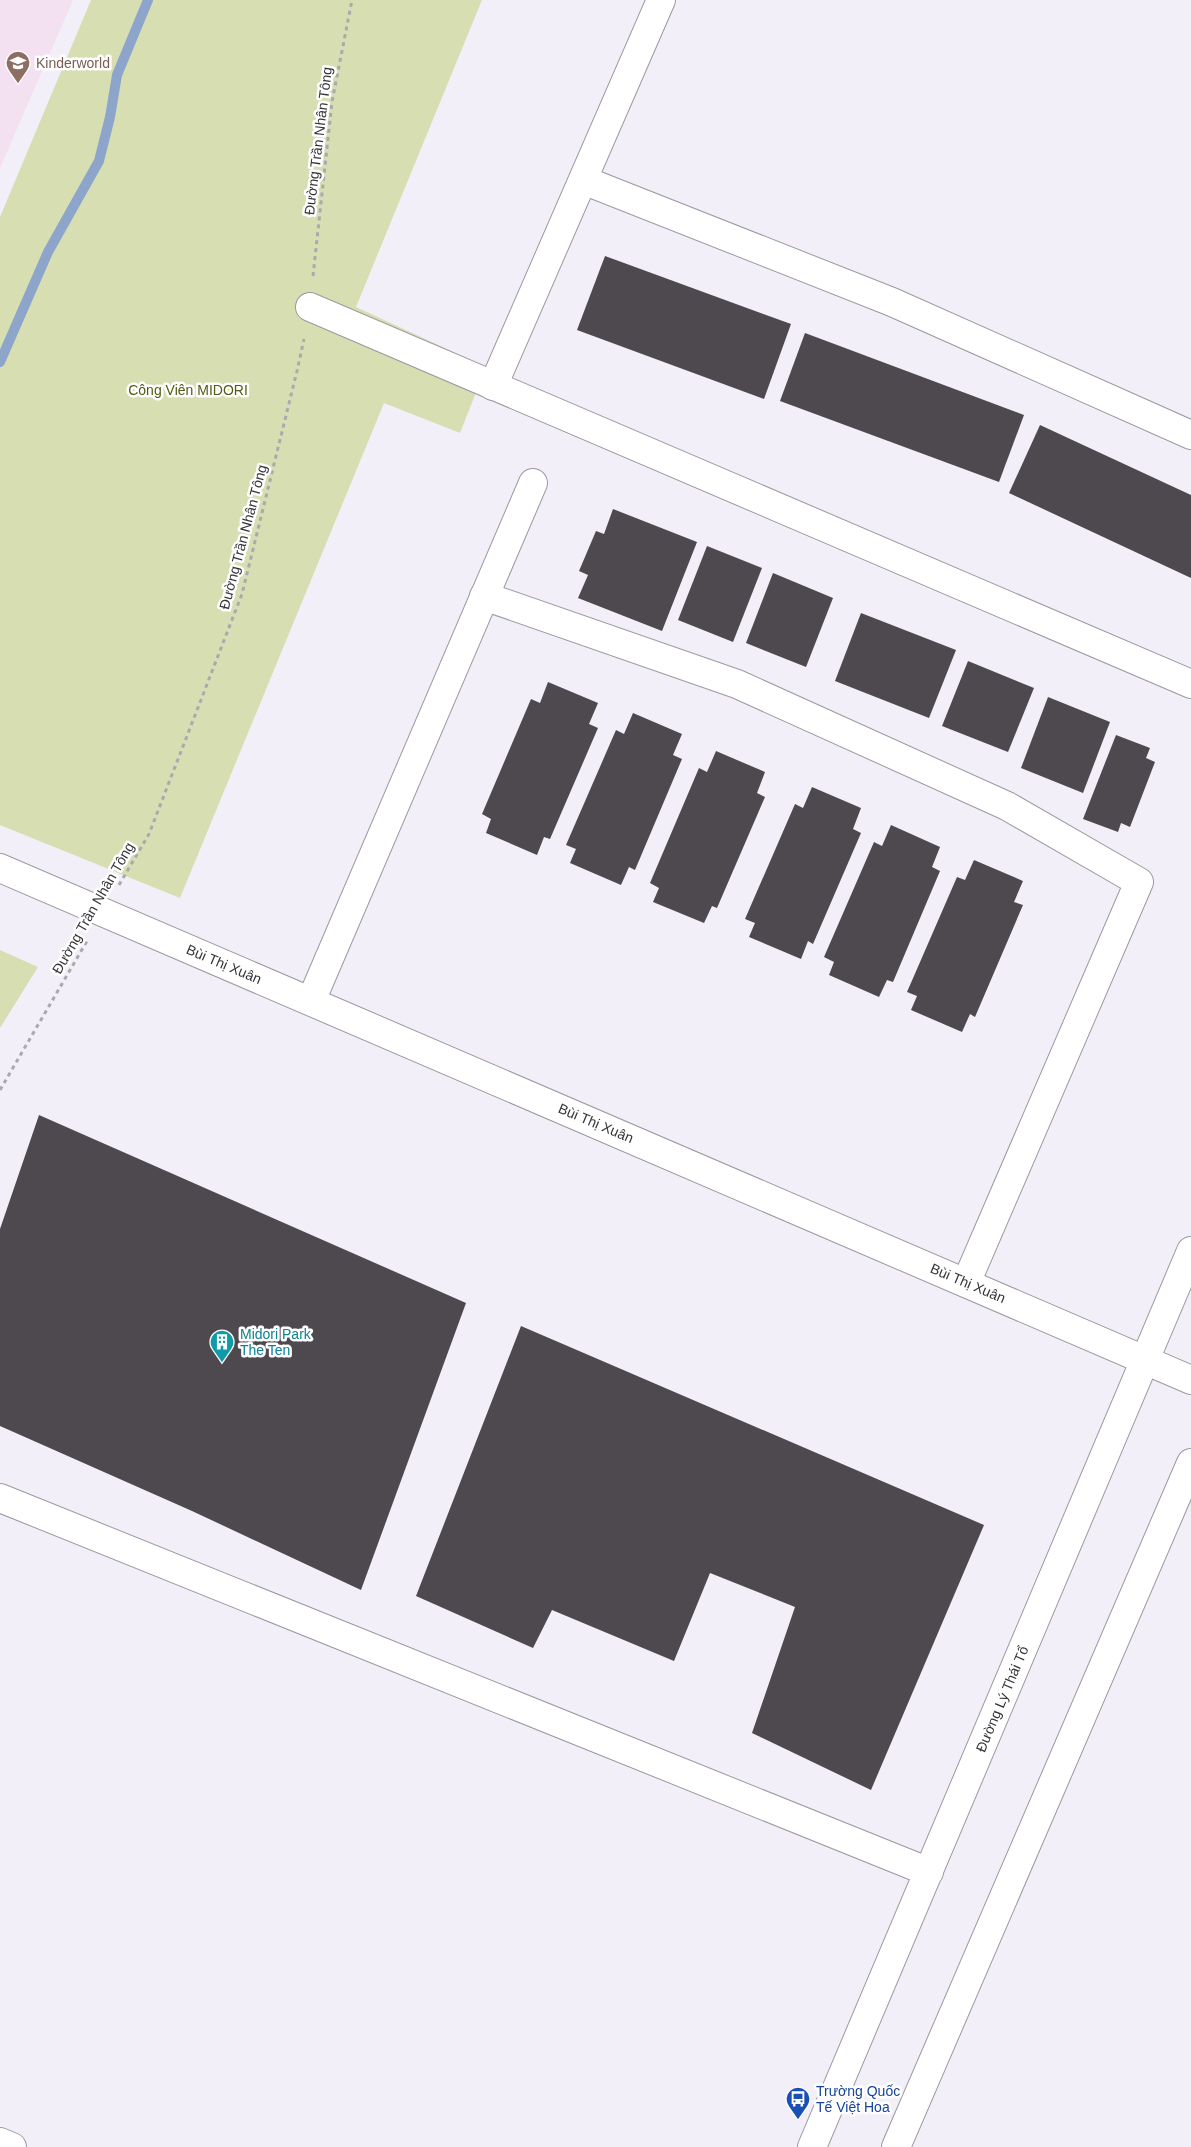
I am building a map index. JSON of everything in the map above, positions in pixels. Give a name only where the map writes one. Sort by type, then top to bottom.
[{"type":"street","points":[[493,386],[661,0]]},
{"type":"street","points":[[583,180],[892,302],[1191,435]]},
{"type":"street","points":[[310,307],[1191,684]]},
{"type":"street","points":[[310,1001],[533,482]]},
{"type":"street","points":[[484,596],[737,684],[1007,806],[1139,882],[966,1283]]},
{"type":"street","name":"Bùi Thị Xuân","points":[[0,868],[1191,1380]]},
{"type":"street","name":"Đường Lý Thái Tổ","points":[[812,2147],[1191,1251]]},
{"type":"street","points":[[896,2147],[1191,1463]]},
{"type":"street","points":[[0,1498],[929,1872]]},
{"type":"street","points":[[0,2142],[12,2147]]},
{"type":"path","name":"Đường Trần Nhân Tông","points":[[0,1090],[149,834],[242,594],[297,371],[310,307],[332,102],[352,0]]},
{"type":"shaded area","name":"Kinderworld","points":[[0,0],[73,0],[0,168]]},
{"type":"green space","name":"Công Viên MIDORI","points":[[91,0],[482,0],[356,307],[486,367],[460,433],[384,403],[180,898],[0,825],[0,217]]},
{"type":"green space","points":[[0,950],[38,967],[0,1028]]},
{"type":"building","points":[[605,256],[791,324],[764,399],[577,330]]},
{"type":"building","points":[[805,333],[1024,415],[999,482],[780,401]]},
{"type":"building","points":[[1040,425],[1191,495],[1191,578],[1009,493]]},
{"type":"building","points":[[613,509],[697,542],[662,631],[578,598],[588,575],[579,571],[596,531],[604,534]]},
{"type":"building","points":[[707,546],[762,568],[733,642],[678,620]]},
{"type":"building","points":[[773,573],[833,598],[806,667],[746,643]]},
{"type":"building","points":[[861,613],[956,650],[929,718],[835,681]]},
{"type":"building","points":[[968,661],[1034,688],[1008,752],[942,726]]},
{"type":"building","points":[[548,682],[598,703],[589,724],[598,728],[550,839],[544,837],[537,855],[486,833],[491,819],[482,814],[531,699],[540,703]]},
{"type":"building","points":[[1048,697],[1110,722],[1083,793],[1021,768]]},
{"type":"building","points":[[633,713],[682,734],[673,755],[682,759],[635,870],[629,867],[621,885],[570,863],[576,849],[566,845],[616,730],[624,734]]},
{"type":"building","points":[[1116,735],[1150,748],[1146,758],[1155,762],[1130,827],[1121,823],[1118,832],[1083,819]]},
{"type":"building","points":[[716,751],[765,772],[757,793],[765,797],[717,908],[712,906],[704,923],[653,902],[659,888],[650,883],[699,768],[707,772]]},
{"type":"building","points":[[812,787],[861,808],[853,829],[861,833],[813,944],[808,941],[801,959],[749,937],[755,923],[745,919],[795,804],[803,808]]},
{"type":"building","points":[[891,825],[940,847],[932,867],[940,871],[893,982],[887,980],[879,997],[829,975],[834,962],[824,957],[874,842],[882,846]]},
{"type":"building","points":[[974,860],[1023,881],[1014,902],[1023,905],[975,1017],[970,1014],[962,1032],[911,1010],[917,996],[907,992],[957,877],[965,880]]},
{"type":"building","name":"Midori Park The Ten","points":[[39,1115],[466,1303],[361,1590],[192,1511],[0,1426],[0,1229]]},
{"type":"building","points":[[521,1326],[984,1525],[871,1790],[752,1733],[795,1607],[710,1573],[674,1661],[552,1610],[533,1648],[416,1596]]},
{"type":"waterway","points":[[0,362],[48,252],[99,161],[110,117],[117,75],[148,0]]},
{"type":"place","name":"Kinderworld","points":[[18,84]]},
{"type":"place","name":"Midori Park The Ten","points":[[222,1363]]},
{"type":"place","name":"Trường Quốc Tế Việt Hoa","points":[[798,2120]]}]
